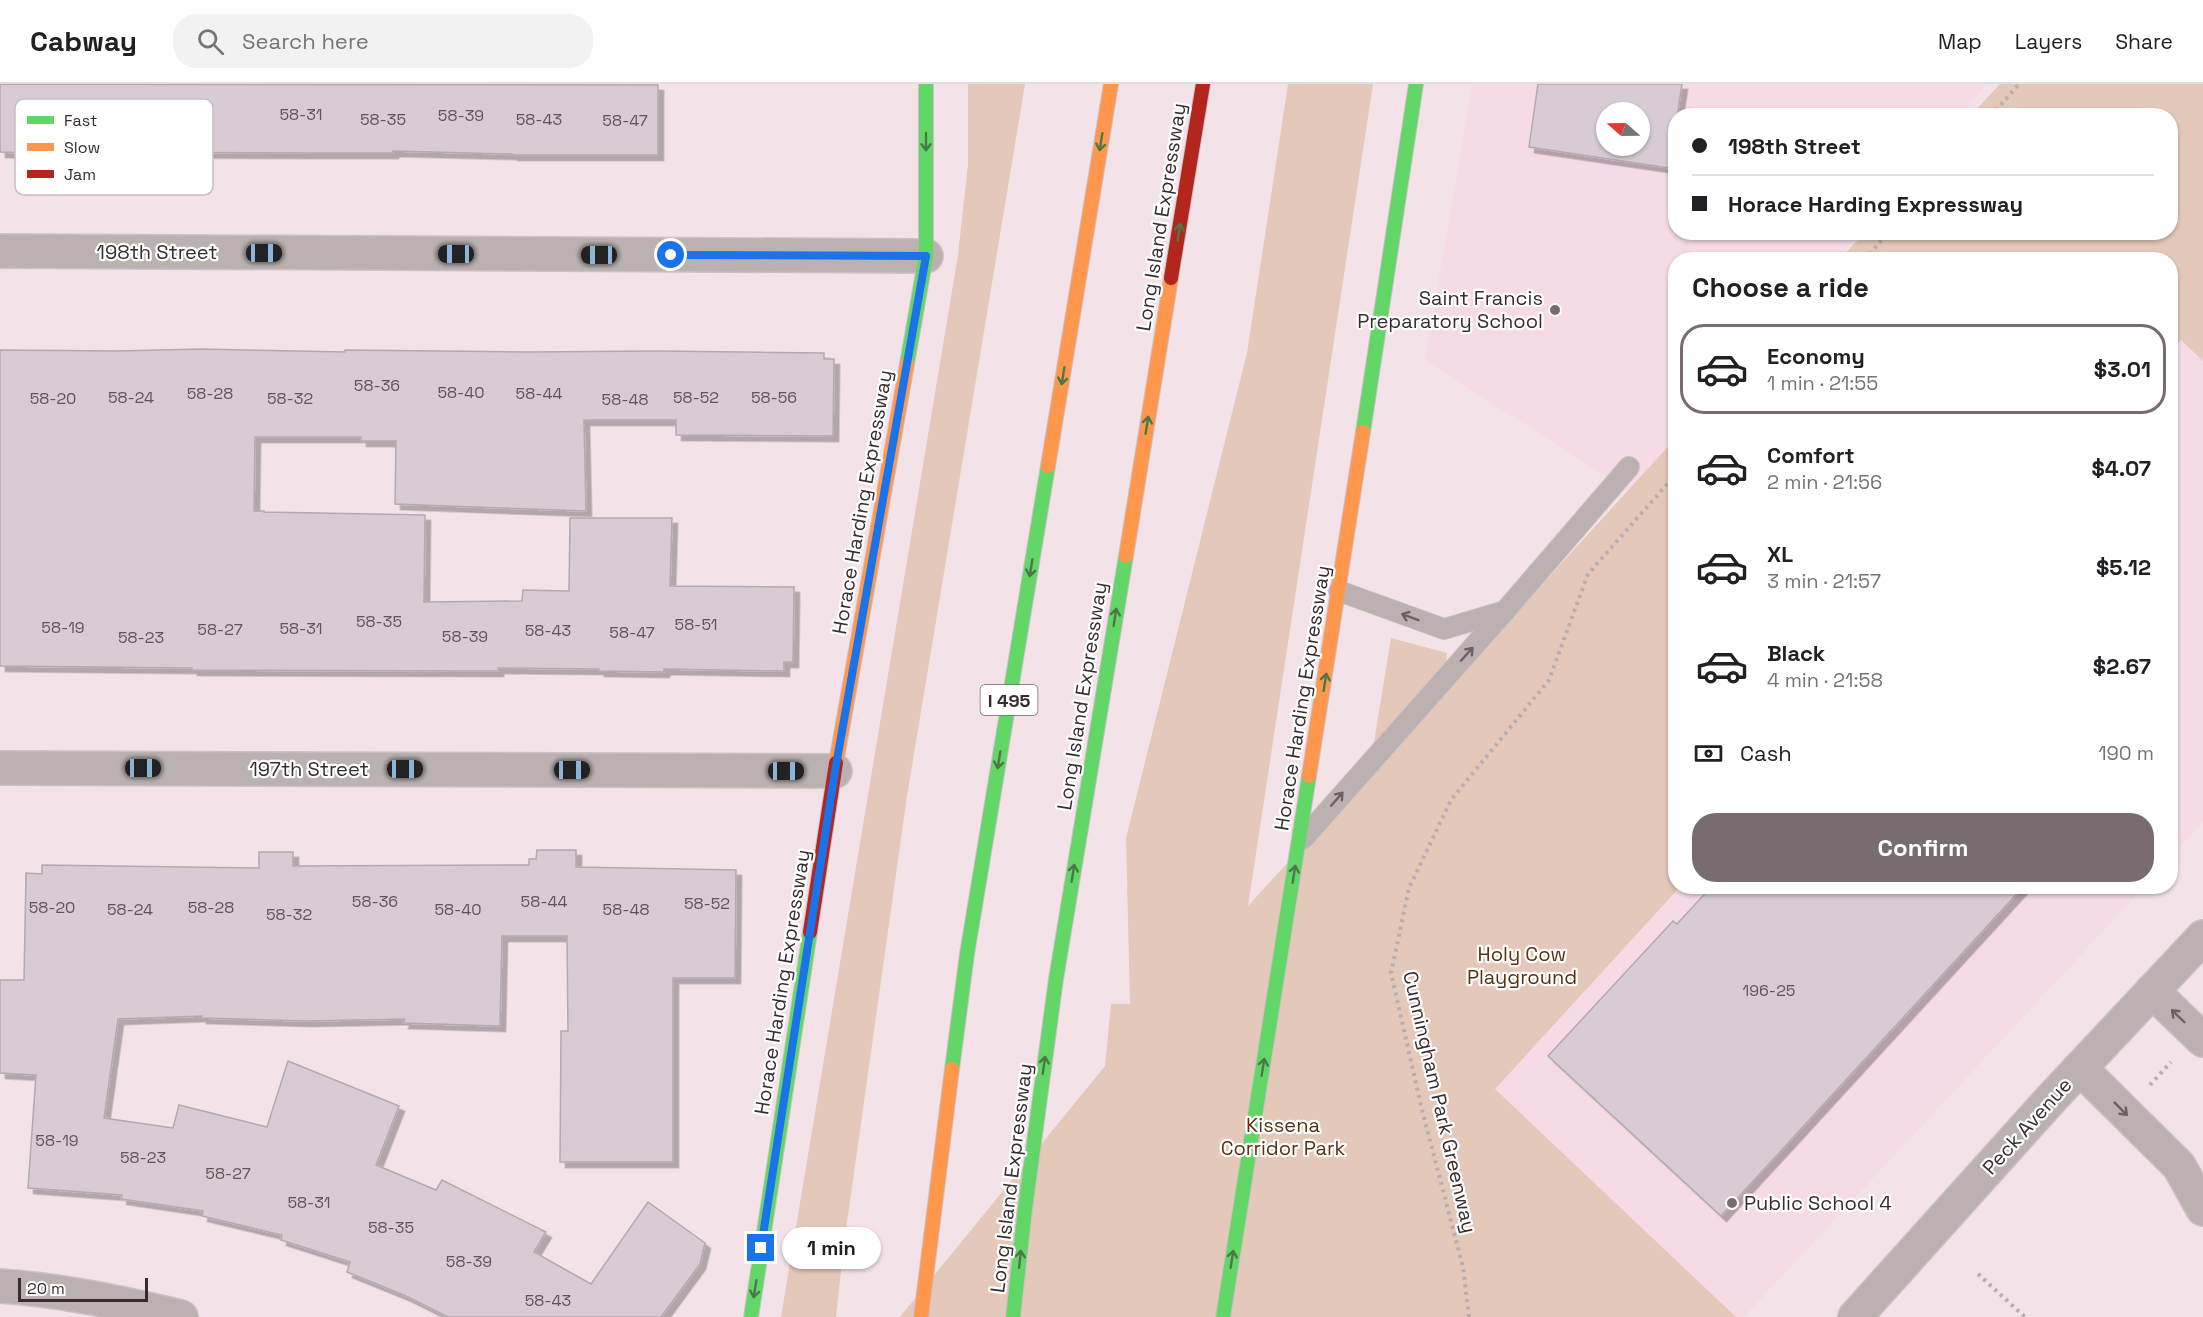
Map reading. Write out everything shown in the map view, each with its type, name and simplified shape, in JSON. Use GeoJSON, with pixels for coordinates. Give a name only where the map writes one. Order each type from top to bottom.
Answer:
{"type":"FeatureCollection","features":[{"type":"Feature","properties":{"kind":"main road","name":"Horace Harding Expressway"},"geometry":{"type":"LineString","coordinates":[[751,1317],[835,771],[926,256],[926,84]]}},
{"type":"Feature","properties":{"kind":"main road","name":"I 495"},"geometry":{"type":"LineString","coordinates":[[921,1317],[967,954],[1110,84]]}},
{"type":"Feature","properties":{"kind":"main road","name":"Long Island Expressway"},"geometry":{"type":"LineString","coordinates":[[1013,1317],[1056,979],[1203,84]]}},
{"type":"Feature","properties":{"kind":"main road","name":"Horace Harding Expressway"},"geometry":{"type":"LineString","coordinates":[[1223,1317],[1340,591],[1416,84]]}},
{"type":"Feature","properties":{"kind":"main road"},"geometry":{"type":"LineString","coordinates":[[1067,347],[1088,141]]}},
{"type":"Feature","properties":{"kind":"street","name":"198th Street"},"geometry":{"type":"LineString","coordinates":[[0,251],[926,256]]}},
{"type":"Feature","properties":{"kind":"street","name":"197th Street"},"geometry":{"type":"LineString","coordinates":[[0,768],[835,771]]}},
{"type":"Feature","properties":{"kind":"street","name":"Peck Avenue"},"geometry":{"type":"LineString","coordinates":[[1855,1317],[2080,1068],[2203,938]]}},
{"type":"Feature","properties":{"kind":"street"},"geometry":{"type":"LineString","coordinates":[[2152,992],[2190,1048]]}},
{"type":"Feature","properties":{"kind":"street"},"geometry":{"type":"LineString","coordinates":[[2080,1068],[2179,1166],[2203,1209]]}},
{"type":"Feature","properties":{"kind":"street"},"geometry":{"type":"LineString","coordinates":[[0,1286],[125,1304],[181,1317]]}},
{"type":"Feature","properties":{"kind":"lane"},"geometry":{"type":"LineString","coordinates":[[1299,844],[1629,467]]}},
{"type":"Feature","properties":{"kind":"lane"},"geometry":{"type":"LineString","coordinates":[[1340,591],[1444,629],[1505,611]]}},
{"type":"Feature","properties":{"kind":"path"},"geometry":{"type":"LineString","coordinates":[[1998,108],[2019,84]]}},
{"type":"Feature","properties":{"kind":"path"},"geometry":{"type":"LineString","coordinates":[[1872,252],[1881,240]]}},
{"type":"Feature","properties":{"kind":"path","name":"Cunningham Park Greenway"},"geometry":{"type":"LineString","coordinates":[[1469,1317],[1463,1267],[1422,1110],[1391,973],[1409,888],[1451,801],[1549,680],[1588,574],[1668,483]]}},
{"type":"Feature","properties":{"kind":"path"},"geometry":{"type":"LineString","coordinates":[[2146,1088],[2190,1048]]}},
{"type":"Feature","properties":{"kind":"path"},"geometry":{"type":"LineString","coordinates":[[1978,1274],[2025,1317]]}},
{"type":"Feature","properties":{"kind":"shaded area","name":"Saint Francis Preparatory School"},"geometry":{"type":"Polygon","coordinates":[[[1472,84],[1987,84],[1966,108],[1668,108],[1668,240],[1854,240],[1843,252],[1668,252],[1668,458],[1636,496],[1425,360],[1472,84]]]}},
{"type":"Feature","properties":{"kind":"shaded area"},"geometry":{"type":"Polygon","coordinates":[[[2181,340],[2203,361],[2203,822],[2178,849],[2178,343],[2181,340]]]}},
{"type":"Feature","properties":{"kind":"shaded area","name":"Public School 4"},"geometry":{"type":"Polygon","coordinates":[[[1674,894],[2137,894],[1744,1317],[1736,1317],[1494,1089],[1674,894]]]}},
{"type":"Feature","properties":{"kind":"green space"},"geometry":{"type":"Polygon","coordinates":[[[968,84],[1025,84],[907,796],[844,1244],[836,1317],[781,1317],[958,255],[968,165],[968,84]]]}},
{"type":"Feature","properties":{"kind":"green space","name":"Kissena Corridor Park"},"geometry":{"type":"Polygon","coordinates":[[[1288,84],[1373,84],[1248,906],[1668,447],[1668,894],[1674,894],[1495,1089],[1736,1317],[900,1317],[1105,1066],[1111,1004],[1130,1004],[1126,838],[1247,353],[1288,84]]]}},
{"type":"Feature","properties":{"kind":"green space"},"geometry":{"type":"Polygon","coordinates":[[[2000,84],[2203,84],[2203,361],[2181,340],[2178,343],[2178,252],[1846,252],[1858,240],[2178,240],[2178,108],[1978,108],[2000,84]]]}},
{"type":"Feature","properties":{"kind":"green space"},"geometry":{"type":"Polygon","coordinates":[[[1391,638],[1447,653],[1446,663],[1373,748],[1391,638]]]}},
{"type":"Feature","properties":{"kind":"building"},"geometry":{"type":"Polygon","coordinates":[[[0,84],[658,85],[658,155],[512,155],[393,151],[393,153],[213,152],[213,99],[15,99],[15,152],[0,152],[0,84]]]}},
{"type":"Feature","properties":{"kind":"building"},"geometry":{"type":"Polygon","coordinates":[[[1538,84],[1682,84],[1678,108],[1668,108],[1668,168],[1529,147],[1538,84]]]}},
{"type":"Feature","properties":{"kind":"building"},"geometry":{"type":"Polygon","coordinates":[[[201,349],[345,352],[345,350],[824,353],[824,359],[834,359],[833,436],[676,435],[676,420],[584,420],[586,511],[395,504],[396,441],[361,441],[361,437],[255,437],[254,511],[425,515],[424,602],[522,601],[523,590],[569,591],[570,518],[672,518],[670,586],[794,587],[793,662],[784,662],[784,671],[664,669],[664,672],[498,668],[498,671],[192,670],[192,668],[0,666],[0,350],[201,349]]]}},
{"type":"Feature","properties":{"kind":"building"},"geometry":{"type":"Polygon","coordinates":[[[537,850],[576,850],[576,867],[736,870],[735,978],[673,978],[673,1162],[560,1162],[561,1031],[568,1031],[567,936],[502,936],[500,1026],[403,1023],[405,1019],[306,1021],[201,1018],[202,1016],[118,1019],[104,1118],[173,1128],[179,1105],[267,1127],[288,1061],[399,1106],[376,1165],[436,1190],[442,1180],[546,1232],[534,1252],[591,1284],[648,1202],[705,1243],[700,1264],[661,1317],[448,1317],[406,1296],[347,1272],[350,1262],[281,1240],[282,1235],[202,1216],[203,1211],[121,1199],[122,1195],[28,1188],[36,1075],[0,1073],[0,980],[24,980],[26,873],[42,874],[42,865],[259,868],[259,852],[293,852],[293,866],[529,865],[529,859],[536,859],[537,850]]]}},
{"type":"Feature","properties":{"kind":"building"},"geometry":{"type":"Polygon","coordinates":[[[1705,894],[2017,894],[1721,1216],[1548,1056],[1673,921],[1677,924],[1705,894]]]}},
{"type":"Feature","properties":{"kind":"traffic: fast"},"geometry":{"type":"LineString","coordinates":[[907,364],[926,256],[926,84]]}},
{"type":"Feature","properties":{"kind":"traffic: fast"},"geometry":{"type":"LineString","coordinates":[[1363,432],[1416,84]]}},
{"type":"Feature","properties":{"kind":"traffic: fast"},"geometry":{"type":"LineString","coordinates":[[952,1069],[967,954],[1048,466]]}},
{"type":"Feature","properties":{"kind":"traffic: fast"},"geometry":{"type":"LineString","coordinates":[[1013,1317],[1056,979],[1126,556]]}},
{"type":"Feature","properties":{"kind":"traffic: fast"},"geometry":{"type":"LineString","coordinates":[[1223,1317],[1309,776]]}},
{"type":"Feature","properties":{"kind":"traffic: fast"},"geometry":{"type":"LineString","coordinates":[[751,1317],[810,932]]}},
{"type":"Feature","properties":{"kind":"traffic: slow"},"geometry":{"type":"LineString","coordinates":[[1048,466],[1111,84]]}},
{"type":"Feature","properties":{"kind":"traffic: slow"},"geometry":{"type":"LineString","coordinates":[[1126,556],[1171,278]]}},
{"type":"Feature","properties":{"kind":"traffic: slow"},"geometry":{"type":"LineString","coordinates":[[836,763],[907,364]]}},
{"type":"Feature","properties":{"kind":"traffic: slow"},"geometry":{"type":"LineString","coordinates":[[1309,776],[1363,432]]}},
{"type":"Feature","properties":{"kind":"traffic: slow"},"geometry":{"type":"LineString","coordinates":[[921,1317],[952,1069]]}},
{"type":"Feature","properties":{"kind":"traffic: jam"},"geometry":{"type":"LineString","coordinates":[[1171,278],[1203,84]]}},
{"type":"Feature","properties":{"kind":"traffic: jam"},"geometry":{"type":"LineString","coordinates":[[810,932],[836,763]]}},
{"type":"Feature","properties":{"kind":"place","name":"Saint Francis Preparatory School"},"geometry":{"type":"Point","coordinates":[1555,310]}},
{"type":"Feature","properties":{"kind":"place","name":"Public School 4"},"geometry":{"type":"Point","coordinates":[1732,1203]}},
{"type":"Feature","properties":{"kind":"route"},"geometry":{"type":"LineString","coordinates":[[671,255],[926,256],[835,771],[761,1248]]}},
{"type":"Feature","properties":{"kind":"park label","name":"Holy Cow Playground"},"geometry":{"type":"Point","coordinates":[1522,966]}}]}
